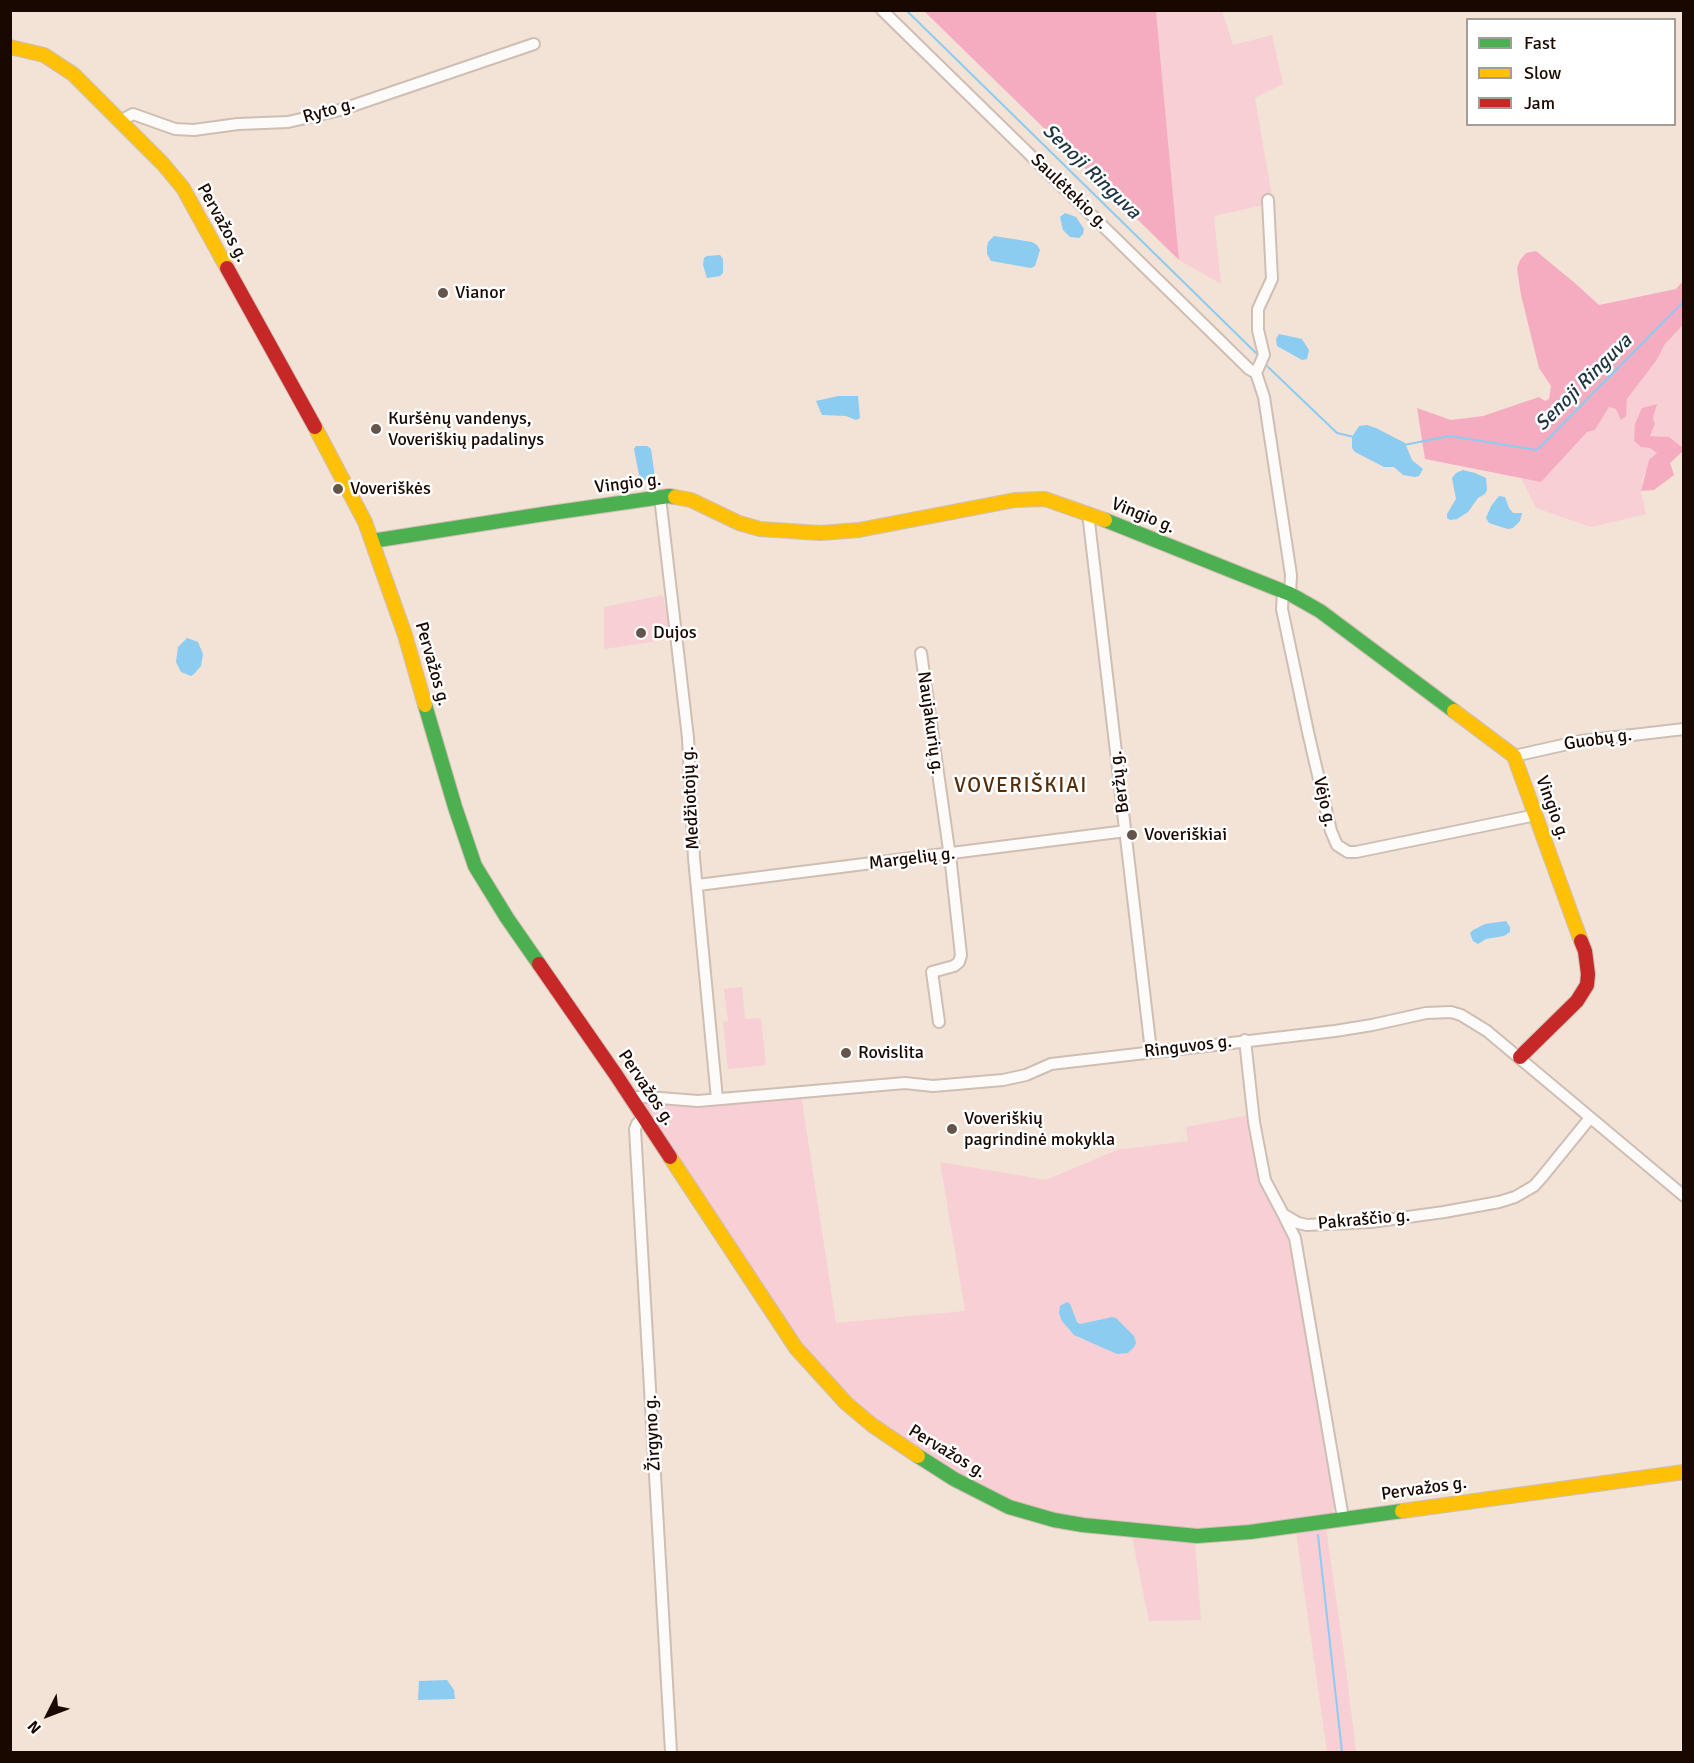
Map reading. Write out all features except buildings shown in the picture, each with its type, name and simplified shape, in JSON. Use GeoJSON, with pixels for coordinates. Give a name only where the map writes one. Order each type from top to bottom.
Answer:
{"type":"FeatureCollection","features":[{"type":"Feature","properties":{"kind":"main road","name":"Pervažos g."},"geometry":{"type":"LineString","coordinates":[[10,47],[44,55],[60,63],[163,164],[186,194],[339,471],[372,542],[405,635],[454,807],[475,866],[507,918],[632,1099],[773,1315],[819,1375],[846,1403],[872,1425],[954,1479],[1010,1506],[1054,1520],[1083,1526],[1170,1534],[1222,1534],[1683,1472]]}},
{"type":"Feature","properties":{"kind":"main road","name":"Vingio g."},"geometry":{"type":"LineString","coordinates":[[372,542],[660,497],[680,497],[692,500],[739,523],[760,529],[820,533],[860,530],[1015,500],[1045,499],[1088,513],[1286,593],[1320,610],[1514,756],[1585,951],[1588,974],[1587,985],[1577,1002],[1520,1058]]}},
{"type":"Feature","properties":{"kind":"street","name":"Saulėtekio g."},"geometry":{"type":"LineString","coordinates":[[882,10],[1249,369],[1256,372]]}},
{"type":"Feature","properties":{"kind":"street","name":"Ryto g."},"geometry":{"type":"LineString","coordinates":[[120,121],[133,114],[175,129],[194,130],[238,124],[288,122],[340,110],[534,44]]}},
{"type":"Feature","properties":{"kind":"street"},"geometry":{"type":"LineString","coordinates":[[1268,200],[1272,279],[1258,309],[1258,330],[1264,355],[1256,372],[1266,409],[1291,575],[1286,593]]}},
{"type":"Feature","properties":{"kind":"street","name":"Medžiotojų g."},"geometry":{"type":"LineString","coordinates":[[660,497],[688,738],[694,858],[717,1099]]}},
{"type":"Feature","properties":{"kind":"street","name":"Beržų g."},"geometry":{"type":"LineString","coordinates":[[1088,513],[1151,1051]]}},
{"type":"Feature","properties":{"kind":"street","name":"Vėjo g."},"geometry":{"type":"LineString","coordinates":[[1286,593],[1282,609],[1330,831],[1337,845],[1348,852],[1356,852],[1536,814]]}},
{"type":"Feature","properties":{"kind":"street","name":"Naujakurių g."},"geometry":{"type":"LineString","coordinates":[[921,653],[951,864],[961,955],[959,962],[954,966],[932,972],[939,1022]]}},
{"type":"Feature","properties":{"kind":"street","name":"Guobų g."},"geometry":{"type":"LineString","coordinates":[[1514,756],[1581,741],[1683,729]]}},
{"type":"Feature","properties":{"kind":"street","name":"Margelių g."},"geometry":{"type":"LineString","coordinates":[[698,885],[1126,831]]}},
{"type":"Feature","properties":{"kind":"street","name":"Ringuvos g."},"geometry":{"type":"LineString","coordinates":[[632,1099],[647,1096],[690,1101],[905,1083],[933,1086],[1003,1080],[1026,1075],[1051,1064],[1335,1031],[1440,1011],[1461,1015],[1473,1022],[1520,1058],[1683,1196]]}},
{"type":"Feature","properties":{"kind":"street"},"geometry":{"type":"LineString","coordinates":[[1245,1040],[1261,1164],[1271,1193],[1295,1238],[1343,1518]]}},
{"type":"Feature","properties":{"kind":"street","name":"Žirgyno g."},"geometry":{"type":"LineString","coordinates":[[644,1117],[639,1120],[635,1129],[671,1752]]}},
{"type":"Feature","properties":{"kind":"street","name":"Pakraščio g."},"geometry":{"type":"LineString","coordinates":[[1283,1214],[1291,1220],[1307,1225],[1371,1222],[1500,1202],[1515,1197],[1534,1186],[1590,1118]]}},
{"type":"Feature","properties":{"kind":"street"},"geometry":{"type":"LineString","coordinates":[[1295,1238],[1307,1225]]}},
{"type":"Feature","properties":{"kind":"shaded area"},"geometry":{"type":"Polygon","coordinates":[[[924,11],[1156,11],[1179,260],[969,55],[924,11]]]}},
{"type":"Feature","properties":{"kind":"shaded area"},"geometry":{"type":"Polygon","coordinates":[[[1156,11],[1222,11],[1233,45],[1272,35],[1283,84],[1255,98],[1273,203],[1214,216],[1221,284],[1179,260],[1156,11]]]}},
{"type":"Feature","properties":{"kind":"shaded area"},"geometry":{"type":"Polygon","coordinates":[[[1536,251],[1599,305],[1676,289],[1683,281],[1683,325],[1665,344],[1656,361],[1627,399],[1626,416],[1621,420],[1616,409],[1609,407],[1595,430],[1587,432],[1541,482],[1425,459],[1417,408],[1451,420],[1483,416],[1539,397],[1545,401],[1549,399],[1551,386],[1539,368],[1521,295],[1517,268],[1526,253],[1536,251]]]}},
{"type":"Feature","properties":{"kind":"shaded area"},"geometry":{"type":"Polygon","coordinates":[[[1683,325],[1683,448],[1668,437],[1649,436],[1655,425],[1653,418],[1657,405],[1641,447],[1650,448],[1657,453],[1643,477],[1641,491],[1646,514],[1591,527],[1536,508],[1521,478],[1541,481],[1587,431],[1595,430],[1609,407],[1616,409],[1627,399],[1656,361],[1665,344],[1683,325]]]}},
{"type":"Feature","properties":{"kind":"shaded area"},"geometry":{"type":"Polygon","coordinates":[[[1657,404],[1653,418],[1655,424],[1650,436],[1669,437],[1683,448],[1683,451],[1670,463],[1674,475],[1654,490],[1641,491],[1649,460],[1657,453],[1650,448],[1641,447],[1634,441],[1635,424],[1642,408],[1657,404]]]}},
{"type":"Feature","properties":{"kind":"shaded area"},"geometry":{"type":"Polygon","coordinates":[[[663,595],[671,639],[604,649],[604,607],[663,595]]]}},
{"type":"Feature","properties":{"kind":"shaded area"},"geometry":{"type":"Polygon","coordinates":[[[742,987],[745,1019],[761,1018],[766,1065],[728,1069],[723,1022],[728,1021],[724,989],[742,987]]]}},
{"type":"Feature","properties":{"kind":"shaded area"},"geometry":{"type":"Polygon","coordinates":[[[801,1095],[836,1323],[965,1311],[940,1162],[1046,1180],[1117,1150],[1188,1141],[1186,1127],[1250,1115],[1294,1262],[1335,1507],[1331,1514],[1238,1530],[1159,1530],[1039,1512],[962,1479],[865,1415],[805,1352],[645,1109],[645,1105],[649,1102],[801,1095]],[[1069,1304],[1068,1329],[1082,1340],[1112,1317],[1080,1324],[1073,1316],[1069,1304]]]}},
{"type":"Feature","properties":{"kind":"shaded area"},"geometry":{"type":"Polygon","coordinates":[[[1326,1527],[1356,1752],[1327,1752],[1296,1532],[1326,1527]]]}},
{"type":"Feature","properties":{"kind":"shaded area"},"geometry":{"type":"Polygon","coordinates":[[[1132,1536],[1195,1542],[1201,1620],[1149,1621],[1132,1536]]]}},
{"type":"Feature","properties":{"kind":"water"},"geometry":{"type":"Polygon","coordinates":[[[1065,213],[1076,217],[1084,229],[1079,238],[1070,237],[1063,230],[1060,217],[1065,213]]]}},
{"type":"Feature","properties":{"kind":"water"},"geometry":{"type":"Polygon","coordinates":[[[994,236],[1032,242],[1037,245],[1040,250],[1035,266],[1031,268],[991,261],[987,254],[987,247],[988,242],[994,236]]]}},
{"type":"Feature","properties":{"kind":"water"},"geometry":{"type":"Polygon","coordinates":[[[720,255],[723,259],[723,273],[720,276],[707,278],[703,265],[704,258],[720,255]]]}},
{"type":"Feature","properties":{"kind":"water"},"geometry":{"type":"Polygon","coordinates":[[[1279,334],[1302,339],[1309,350],[1307,359],[1302,360],[1277,346],[1276,339],[1279,334]]]}},
{"type":"Feature","properties":{"kind":"water"},"geometry":{"type":"Polygon","coordinates":[[[838,396],[858,396],[860,418],[856,420],[846,416],[822,415],[816,401],[838,396]]]}},
{"type":"Feature","properties":{"kind":"water"},"geometry":{"type":"Polygon","coordinates":[[[1367,425],[1405,443],[1412,460],[1423,469],[1419,476],[1403,475],[1394,467],[1384,467],[1355,452],[1352,448],[1352,437],[1359,426],[1367,425]]]}},
{"type":"Feature","properties":{"kind":"water"},"geometry":{"type":"Polygon","coordinates":[[[636,446],[647,446],[651,449],[655,478],[653,481],[640,480],[634,449],[636,446]]]}},
{"type":"Feature","properties":{"kind":"water"},"geometry":{"type":"Polygon","coordinates":[[[1463,470],[1486,478],[1487,490],[1468,512],[1457,519],[1450,520],[1447,514],[1456,499],[1452,478],[1463,470]]]}},
{"type":"Feature","properties":{"kind":"water"},"geometry":{"type":"Polygon","coordinates":[[[1499,496],[1505,497],[1513,513],[1522,513],[1520,521],[1513,528],[1508,529],[1489,523],[1486,518],[1491,506],[1499,496]]]}},
{"type":"Feature","properties":{"kind":"water"},"geometry":{"type":"Polygon","coordinates":[[[187,638],[198,642],[203,654],[201,666],[191,676],[181,672],[176,662],[178,647],[187,638]]]}},
{"type":"Feature","properties":{"kind":"water"},"geometry":{"type":"Polygon","coordinates":[[[1506,921],[1510,932],[1504,936],[1486,939],[1478,944],[1473,941],[1470,933],[1473,930],[1485,924],[1506,921]]]}},
{"type":"Feature","properties":{"kind":"water"},"geometry":{"type":"Polygon","coordinates":[[[1067,1302],[1080,1324],[1116,1318],[1134,1336],[1136,1343],[1134,1347],[1128,1353],[1117,1354],[1074,1335],[1062,1321],[1059,1313],[1060,1306],[1067,1302]]]}},
{"type":"Feature","properties":{"kind":"water"},"geometry":{"type":"Polygon","coordinates":[[[447,1680],[454,1690],[455,1699],[418,1700],[419,1681],[447,1680]]]}},
{"type":"Feature","properties":{"kind":"waterway","name":"Senoji Ringuva"},"geometry":{"type":"LineString","coordinates":[[906,10],[1257,354]]}},
{"type":"Feature","properties":{"kind":"waterway","name":"Senoji Ringuva"},"geometry":{"type":"LineString","coordinates":[[1404,445],[1450,436],[1537,450],[1684,301]]}},
{"type":"Feature","properties":{"kind":"waterway","name":"Senoji Ringuva"},"geometry":{"type":"LineString","coordinates":[[1267,366],[1337,433],[1354,437]]}},
{"type":"Feature","properties":{"kind":"waterway"},"geometry":{"type":"LineString","coordinates":[[1318,1535],[1342,1752]]}},
{"type":"Feature","properties":{"kind":"traffic: fast"},"geometry":{"type":"LineString","coordinates":[[372,541],[544,514],[675,497]]}},
{"type":"Feature","properties":{"kind":"traffic: fast"},"geometry":{"type":"LineString","coordinates":[[1105,520],[1290,594],[1320,611],[1454,711]]}},
{"type":"Feature","properties":{"kind":"traffic: fast"},"geometry":{"type":"LineString","coordinates":[[425,705],[475,866],[539,964]]}},
{"type":"Feature","properties":{"kind":"traffic: fast"},"geometry":{"type":"LineString","coordinates":[[918,1456],[954,1479],[1009,1507],[1054,1520],[1083,1525],[1197,1536],[1250,1532],[1402,1511]]}},
{"type":"Feature","properties":{"kind":"traffic: slow"},"geometry":{"type":"LineString","coordinates":[[10,47],[44,55],[73,74],[163,164],[183,188],[227,268]]}},
{"type":"Feature","properties":{"kind":"traffic: slow"},"geometry":{"type":"LineString","coordinates":[[315,427],[365,522],[405,635],[425,705]]}},
{"type":"Feature","properties":{"kind":"traffic: slow"},"geometry":{"type":"LineString","coordinates":[[675,497],[691,500],[739,523],[760,529],[820,533],[859,530],[1015,500],[1045,499],[1105,520]]}},
{"type":"Feature","properties":{"kind":"traffic: slow"},"geometry":{"type":"LineString","coordinates":[[1454,711],[1514,756],[1581,941]]}},
{"type":"Feature","properties":{"kind":"traffic: slow"},"geometry":{"type":"LineString","coordinates":[[670,1157],[796,1348],[846,1403],[872,1425],[918,1456]]}},
{"type":"Feature","properties":{"kind":"traffic: slow"},"geometry":{"type":"LineString","coordinates":[[1402,1511],[1684,1472]]}},
{"type":"Feature","properties":{"kind":"traffic: jam"},"geometry":{"type":"LineString","coordinates":[[227,268],[315,427]]}},
{"type":"Feature","properties":{"kind":"traffic: jam"},"geometry":{"type":"LineString","coordinates":[[1520,1057],[1577,1001],[1587,985],[1585,951],[1581,941]]}},
{"type":"Feature","properties":{"kind":"traffic: jam"},"geometry":{"type":"LineString","coordinates":[[539,964],[670,1157]]}},
{"type":"Feature","properties":{"kind":"place","name":"Vianor"},"geometry":{"type":"Point","coordinates":[443,293]}},
{"type":"Feature","properties":{"kind":"place","name":"Kuršėnų vandenys, Voveriškių padalinys"},"geometry":{"type":"Point","coordinates":[376,429]}},
{"type":"Feature","properties":{"kind":"place","name":"Voveriškės"},"geometry":{"type":"Point","coordinates":[338,489]}},
{"type":"Feature","properties":{"kind":"place","name":"Dujos"},"geometry":{"type":"Point","coordinates":[641,633]}},
{"type":"Feature","properties":{"kind":"place","name":"Voveriškiai"},"geometry":{"type":"Point","coordinates":[1132,835]}},
{"type":"Feature","properties":{"kind":"place","name":"Rovislita"},"geometry":{"type":"Point","coordinates":[846,1053]}},
{"type":"Feature","properties":{"kind":"place","name":"Voveriškių pagrindinė mokykla"},"geometry":{"type":"Point","coordinates":[952,1129]}},
{"type":"Feature","properties":{"kind":"district","name":"VOVERIŠKIAI"},"geometry":{"type":"Point","coordinates":[1021,786]}}]}
